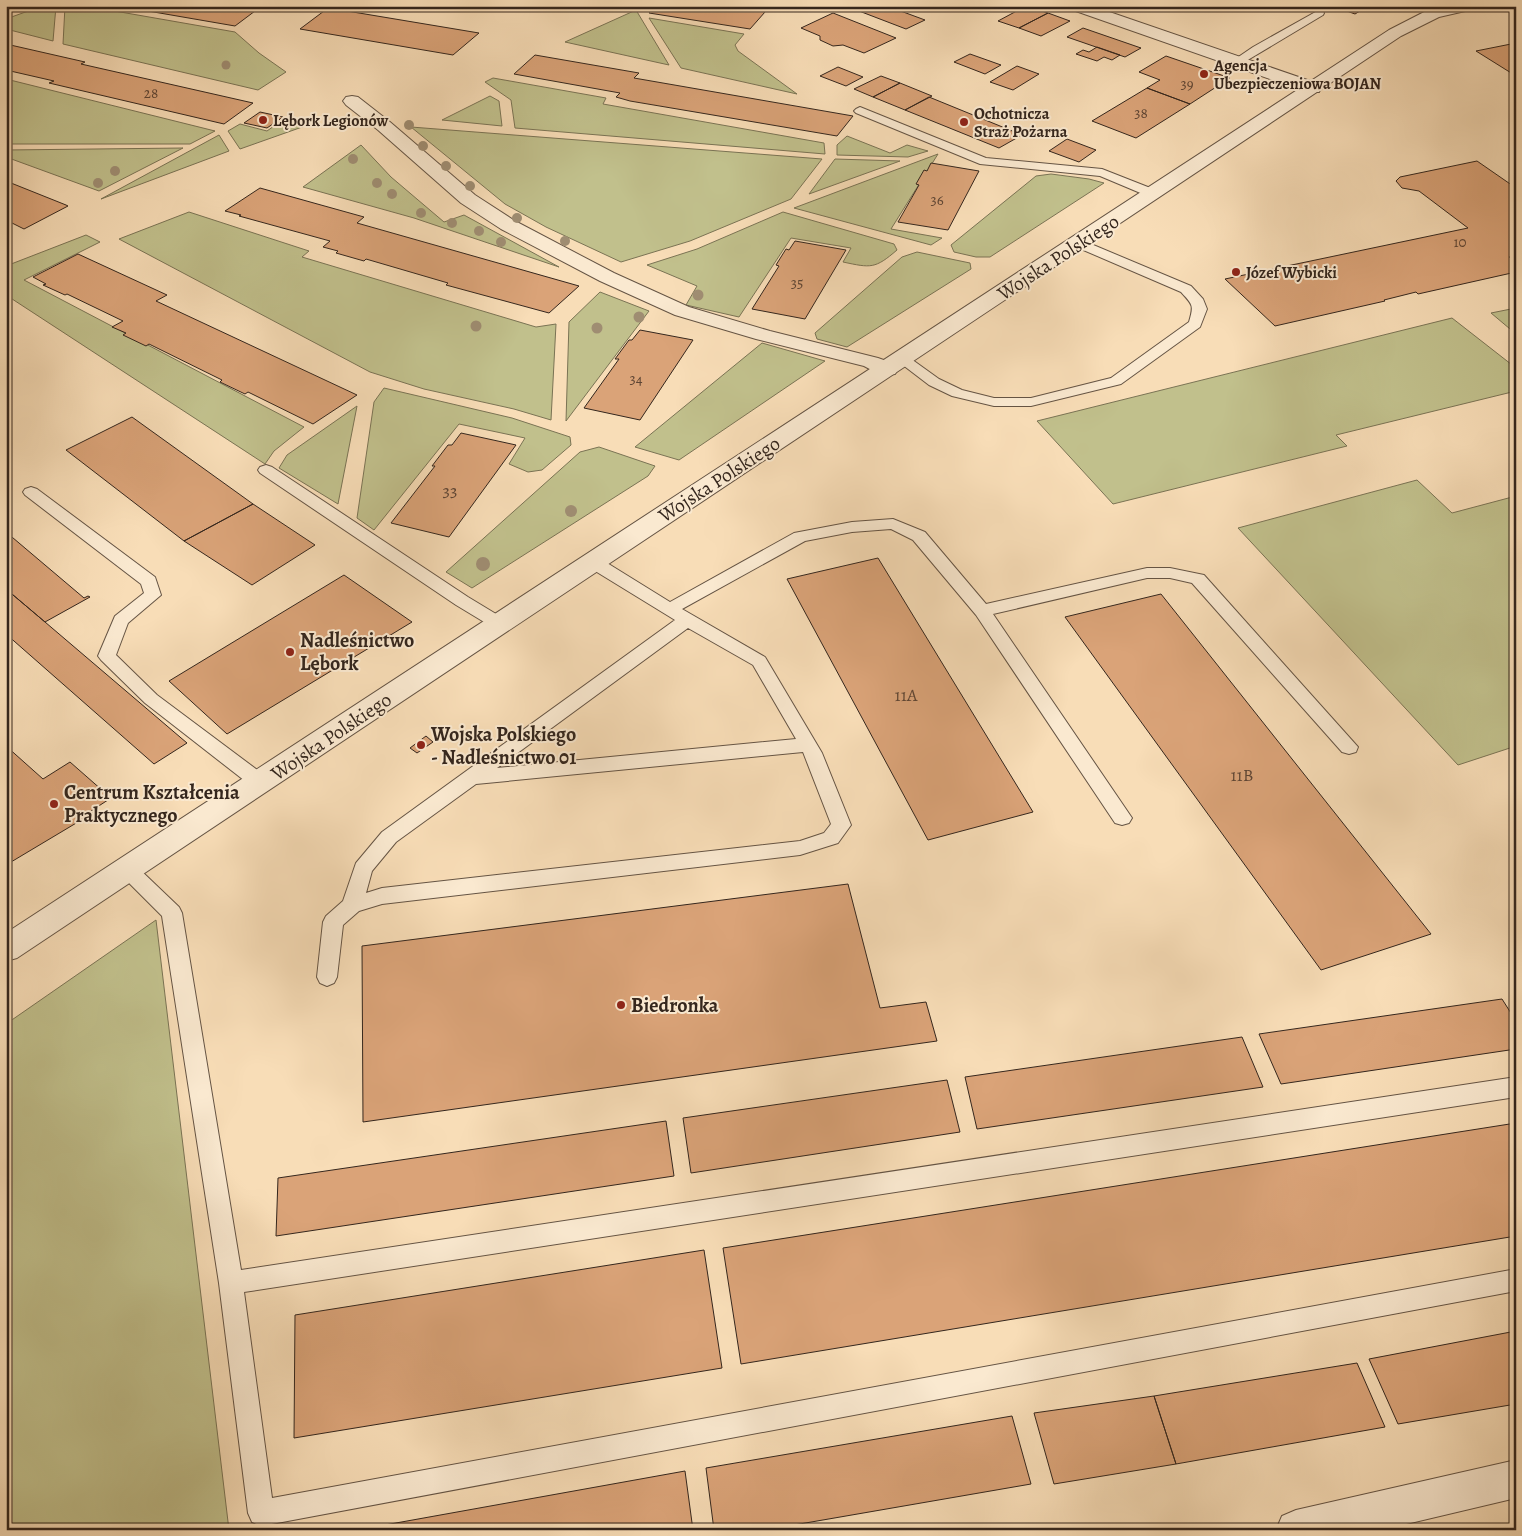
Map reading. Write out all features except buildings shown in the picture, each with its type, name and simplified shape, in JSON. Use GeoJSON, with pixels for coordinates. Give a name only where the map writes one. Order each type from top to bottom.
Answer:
{"type":"FeatureCollection","features":[{"type":"Feature","properties":{"kind":"street"},"geometry":{"type":"LineString","coordinates":[[1076,6],[1313,88]]}},
{"type":"Feature","properties":{"kind":"street","name":"Wojska Polskiego"},"geometry":{"type":"LineString","coordinates":[[6,949],[1396,33],[1438,10],[1468,6]]}},
{"type":"Feature","properties":{"kind":"street"},"geometry":{"type":"LineString","coordinates":[[352,101],[384,126],[468,199],[508,226],[607,277],[682,311],[763,335],[871,362],[894,364]]}},
{"type":"Feature","properties":{"kind":"street"},"geometry":{"type":"LineString","coordinates":[[1296,1530],[1516,1479]]}},
{"type":"Feature","properties":{"kind":"lane"},"geometry":{"type":"LineString","coordinates":[[1237,62],[1264,44],[1275,40],[1319,14]]}},
{"type":"Feature","properties":{"kind":"lane"},"geometry":{"type":"LineString","coordinates":[[860,111],[984,161],[1102,173],[1154,194]]}},
{"type":"Feature","properties":{"kind":"lane"},"geometry":{"type":"LineString","coordinates":[[894,364],[957,393],[1009,404],[1031,402],[1116,380],[1195,324],[1200,309],[1198,302],[1186,289],[1079,243]]}},
{"type":"Feature","properties":{"kind":"lane"},"geometry":{"type":"LineString","coordinates":[[266,470],[455,597],[500,624]]}},
{"type":"Feature","properties":{"kind":"lane"},"geometry":{"type":"LineString","coordinates":[[31,492],[150,581],[153,595],[121,620],[107,656],[151,699],[261,782]]}},
{"type":"Feature","properties":{"kind":"lane"},"geometry":{"type":"LineString","coordinates":[[669,609],[734,575],[800,537],[852,527],[893,524],[919,536],[982,611],[1122,818]]}},
{"type":"Feature","properties":{"kind":"lane"},"geometry":{"type":"LineString","coordinates":[[327,977],[333,922],[352,904],[382,896],[800,848],[831,838],[841,825],[808,745],[759,661],[687,620],[593,562]]}},
{"type":"Feature","properties":{"kind":"lane"},"geometry":{"type":"LineString","coordinates":[[982,611],[1146,573],[1170,573],[1198,579],[1349,747]]}},
{"type":"Feature","properties":{"kind":"lane"},"geometry":{"type":"LineString","coordinates":[[352,904],[363,868],[389,837],[687,620]]}},
{"type":"Feature","properties":{"kind":"lane"},"geometry":{"type":"LineString","coordinates":[[471,777],[808,745]]}},
{"type":"Feature","properties":{"kind":"lane"},"geometry":{"type":"LineString","coordinates":[[128,869],[172,914],[231,1282],[262,1521],[1516,1280]]}},
{"type":"Feature","properties":{"kind":"lane"},"geometry":{"type":"LineString","coordinates":[[231,1282],[1516,1087]]}},
{"type":"Feature","properties":{"kind":"shaded area"},"geometry":{"type":"Polygon","coordinates":[[[42,6],[56,6],[53,41],[6,29],[6,19],[42,6]]]}},
{"type":"Feature","properties":{"kind":"shaded area"},"geometry":{"type":"Polygon","coordinates":[[[65,6],[86,6],[235,32],[259,53],[286,72],[258,90],[63,44],[65,6]]]}},
{"type":"Feature","properties":{"kind":"shaded area"},"geometry":{"type":"Polygon","coordinates":[[[636,10],[669,65],[565,42],[636,10]]]}},
{"type":"Feature","properties":{"kind":"shaded area"},"geometry":{"type":"Polygon","coordinates":[[[649,18],[744,34],[735,45],[738,51],[797,94],[681,68],[649,18]]]}},
{"type":"Feature","properties":{"kind":"shaded area"},"geometry":{"type":"Polygon","coordinates":[[[493,78],[606,98],[603,104],[824,143],[825,154],[515,128],[511,100],[485,82],[493,78]]]}},
{"type":"Feature","properties":{"kind":"shaded area"},"geometry":{"type":"Polygon","coordinates":[[[6,79],[215,131],[190,144],[6,144],[6,79]]]}},
{"type":"Feature","properties":{"kind":"shaded area"},"geometry":{"type":"Polygon","coordinates":[[[490,96],[499,101],[502,126],[442,120],[490,96]]]}},
{"type":"Feature","properties":{"kind":"shaded area"},"geometry":{"type":"Polygon","coordinates":[[[281,121],[305,126],[240,149],[228,131],[240,124],[267,131],[281,121]]]}},
{"type":"Feature","properties":{"kind":"shaded area"},"geometry":{"type":"Polygon","coordinates":[[[411,127],[822,159],[791,199],[690,241],[621,262],[546,227],[505,204],[411,127]]]}},
{"type":"Feature","properties":{"kind":"shaded area"},"geometry":{"type":"Polygon","coordinates":[[[219,135],[229,151],[101,199],[219,135]]]}},
{"type":"Feature","properties":{"kind":"shaded area"},"geometry":{"type":"Polygon","coordinates":[[[847,136],[890,153],[907,145],[928,151],[908,157],[837,155],[837,145],[847,136]]]}},
{"type":"Feature","properties":{"kind":"shaded area"},"geometry":{"type":"Polygon","coordinates":[[[361,145],[391,177],[444,222],[464,215],[559,267],[414,218],[303,187],[361,145]]]}},
{"type":"Feature","properties":{"kind":"shaded area"},"geometry":{"type":"Polygon","coordinates":[[[183,148],[99,191],[6,157],[6,150],[183,148]]]}},
{"type":"Feature","properties":{"kind":"shaded area"},"geometry":{"type":"Polygon","coordinates":[[[938,154],[891,229],[942,238],[931,245],[794,208],[938,154]]]}},
{"type":"Feature","properties":{"kind":"shaded area"},"geometry":{"type":"Polygon","coordinates":[[[835,159],[900,161],[809,194],[835,159]]]}},
{"type":"Feature","properties":{"kind":"shaded area"},"geometry":{"type":"Polygon","coordinates":[[[1051,174],[1104,183],[990,257],[976,257],[954,252],[951,245],[1036,176],[1051,174]]]}},
{"type":"Feature","properties":{"kind":"shaded area"},"geometry":{"type":"Polygon","coordinates":[[[189,212],[309,251],[302,257],[536,327],[556,324],[551,420],[514,409],[424,389],[370,372],[119,239],[189,212]]]}},
{"type":"Feature","properties":{"kind":"shaded area"},"geometry":{"type":"Polygon","coordinates":[[[783,212],[894,244],[897,250],[878,264],[867,266],[843,262],[851,248],[791,238],[739,317],[686,305],[697,286],[647,265],[697,249],[783,212]]]}},
{"type":"Feature","properties":{"kind":"shaded area"},"geometry":{"type":"Polygon","coordinates":[[[86,235],[100,242],[24,280],[304,427],[274,451],[265,464],[6,295],[6,266],[86,235]]]}},
{"type":"Feature","properties":{"kind":"shaded area"},"geometry":{"type":"Polygon","coordinates":[[[917,252],[970,263],[971,269],[847,347],[817,339],[815,333],[902,257],[917,252]]]}},
{"type":"Feature","properties":{"kind":"shaded area"},"geometry":{"type":"Polygon","coordinates":[[[600,292],[649,311],[566,421],[569,322],[600,292]]]}},
{"type":"Feature","properties":{"kind":"shaded area"},"geometry":{"type":"Polygon","coordinates":[[[1516,308],[1516,334],[1491,313],[1516,308]]]}},
{"type":"Feature","properties":{"kind":"shaded area"},"geometry":{"type":"Polygon","coordinates":[[[1452,318],[1516,368],[1516,391],[1336,435],[1347,446],[1113,504],[1037,421],[1452,318]]]}},
{"type":"Feature","properties":{"kind":"shaded area"},"geometry":{"type":"Polygon","coordinates":[[[762,343],[825,361],[679,460],[635,447],[762,343]]]}},
{"type":"Feature","properties":{"kind":"shaded area"},"geometry":{"type":"Polygon","coordinates":[[[384,388],[512,418],[570,437],[571,445],[542,470],[528,472],[509,464],[525,438],[459,424],[374,530],[357,518],[374,402],[384,388]]]}},
{"type":"Feature","properties":{"kind":"shaded area"},"geometry":{"type":"Polygon","coordinates":[[[357,406],[338,504],[279,468],[287,455],[357,406]]]}},
{"type":"Feature","properties":{"kind":"shaded area"},"geometry":{"type":"Polygon","coordinates":[[[599,447],[655,466],[648,476],[472,588],[446,572],[580,452],[599,447]]]}},
{"type":"Feature","properties":{"kind":"shaded area"},"geometry":{"type":"Polygon","coordinates":[[[1417,480],[1452,513],[1516,496],[1516,746],[1458,765],[1238,528],[1417,480]]]}},
{"type":"Feature","properties":{"kind":"shaded area"},"geometry":{"type":"Polygon","coordinates":[[[156,920],[229,1530],[6,1530],[6,1481],[12,1477],[6,1469],[6,1024],[156,920]]]}},
{"type":"Feature","properties":{"kind":"place","name":"Agencja Ubezpieczeniowa BOJAN"},"geometry":{"type":"Point","coordinates":[1204,74]}},
{"type":"Feature","properties":{"kind":"place","name":"Lębork Legionów"},"geometry":{"type":"Point","coordinates":[263,120]}},
{"type":"Feature","properties":{"kind":"place","name":"Ochotnicza Straż Pożarna"},"geometry":{"type":"Point","coordinates":[964,122]}},
{"type":"Feature","properties":{"kind":"place","name":"Józef Wybicki"},"geometry":{"type":"Point","coordinates":[1236,272]}},
{"type":"Feature","properties":{"kind":"place","name":"Nadleśnictwo Lębork"},"geometry":{"type":"Point","coordinates":[290,652]}},
{"type":"Feature","properties":{"kind":"place","name":"Wojska Polskiego - Nadleśnictwo 01"},"geometry":{"type":"Point","coordinates":[421,745]}},
{"type":"Feature","properties":{"kind":"place","name":"Centrum Kształcenia Praktycznego"},"geometry":{"type":"Point","coordinates":[54,804]}},
{"type":"Feature","properties":{"kind":"place","name":"Biedronka"},"geometry":{"type":"Point","coordinates":[621,1005]}}]}
